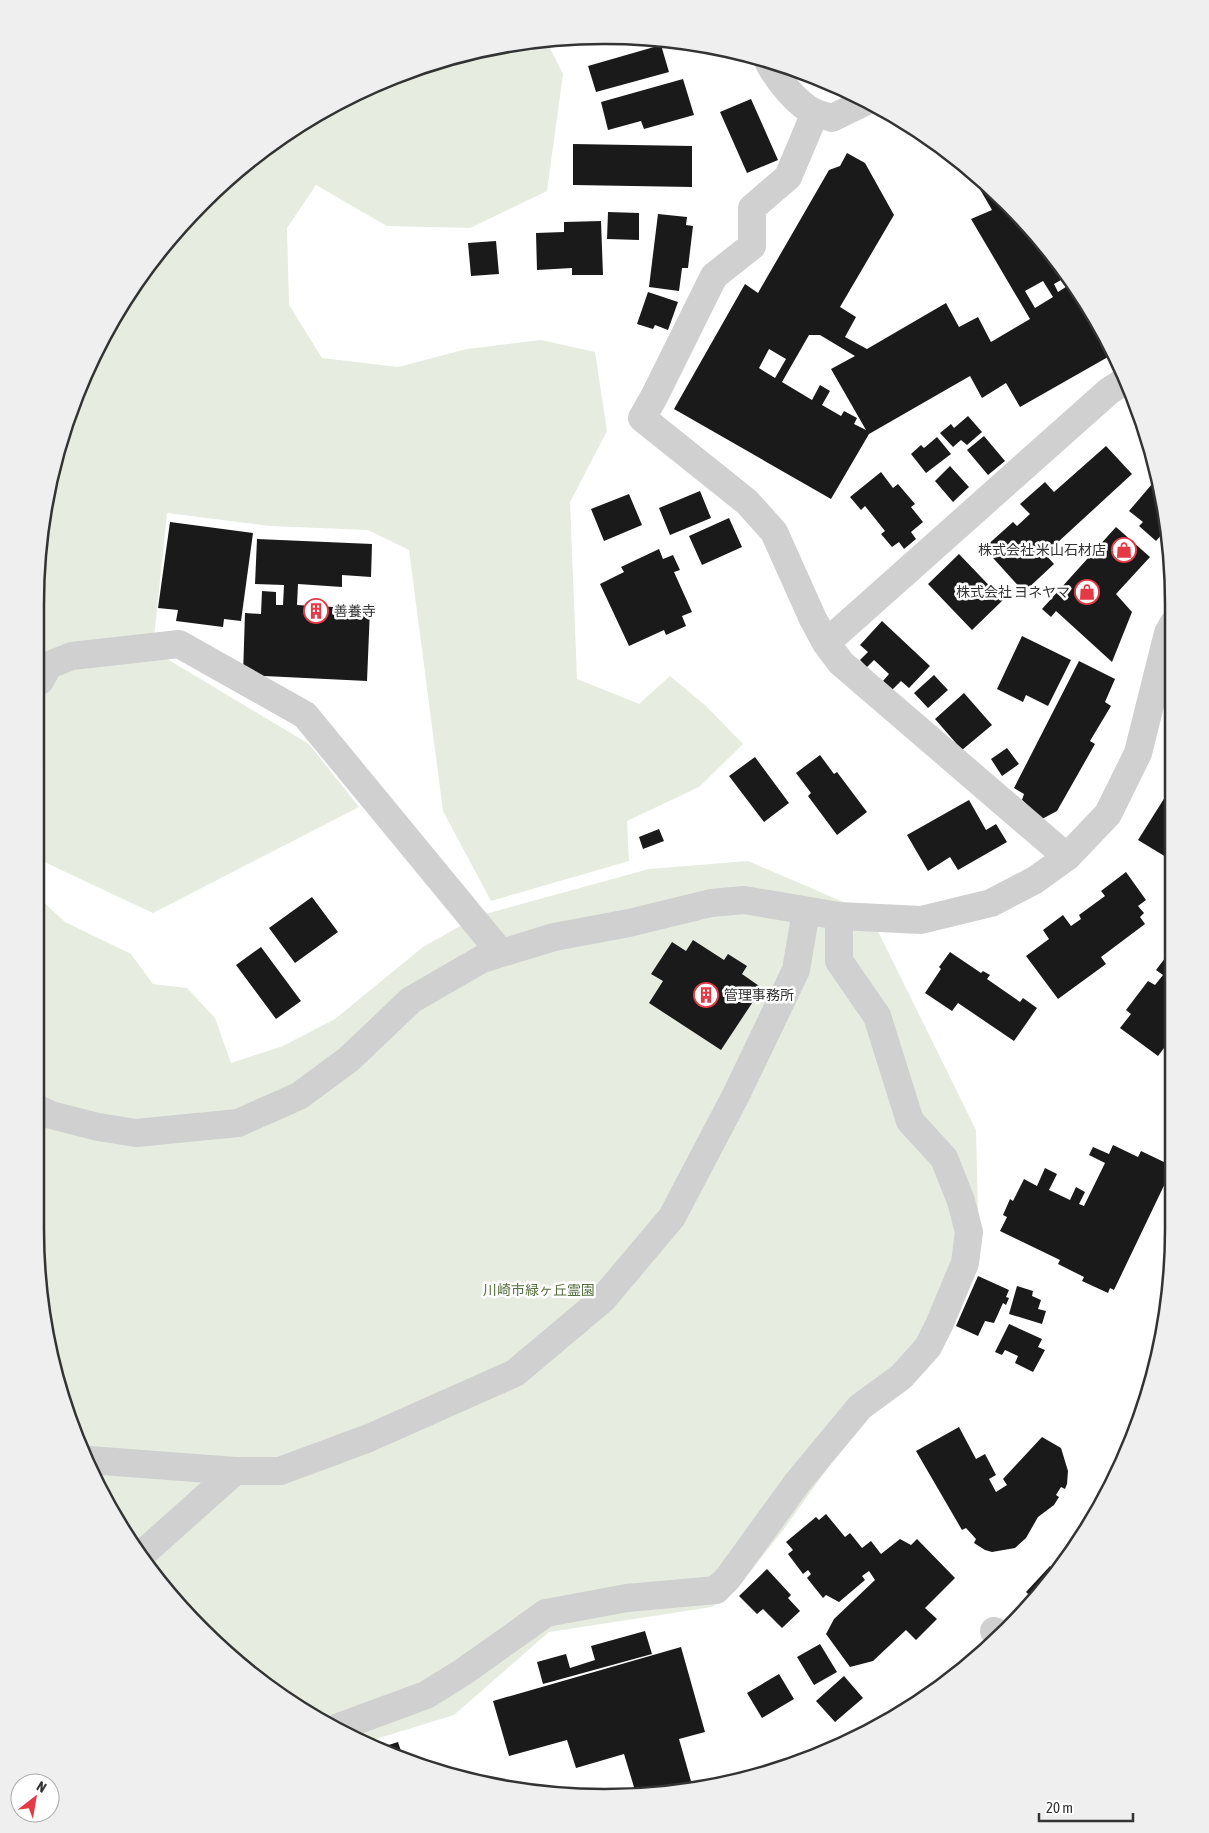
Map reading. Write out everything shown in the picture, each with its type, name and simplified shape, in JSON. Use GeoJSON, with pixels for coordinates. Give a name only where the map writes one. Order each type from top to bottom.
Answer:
{"type":"FeatureCollection","features":[{"type":"Feature","properties":{"kind":"street"},"geometry":{"type":"LineString","coordinates":[[772,70],[800,103],[815,113],[832,118],[859,105]]}},
{"type":"Feature","properties":{"kind":"street"},"geometry":{"type":"LineString","coordinates":[[815,113],[788,177],[752,208],[752,246],[714,276],[642,418],[747,502],[774,532],[813,619],[826,643],[841,663],[1067,857]]}},
{"type":"Feature","properties":{"kind":"street"},"geometry":{"type":"LineString","coordinates":[[826,643],[1109,391],[1120,384]]}},
{"type":"Feature","properties":{"kind":"street"},"geometry":{"type":"LineString","coordinates":[[44,674],[49,665],[72,656],[179,644],[305,714],[491,956]]}},
{"type":"Feature","properties":{"kind":"street"},"geometry":{"type":"LineString","coordinates":[[44,1112],[98,1127],[136,1132],[238,1123],[299,1096],[349,1059],[412,1000],[491,956],[554,937],[629,923],[711,903],[744,900],[839,916],[922,920],[991,903],[1035,880],[1067,857],[1108,814],[1138,753],[1165,645]]}},
{"type":"Feature","properties":{"kind":"street"},"geometry":{"type":"LineString","coordinates":[[94,1460],[235,1471],[280,1471],[369,1438],[516,1373],[604,1299],[672,1217],[736,1095],[796,970],[806,911]]}},
{"type":"Feature","properties":{"kind":"street"},"geometry":{"type":"LineString","coordinates":[[345,1725],[426,1696],[546,1613],[627,1598],[716,1590],[728,1578],[797,1483],[860,1407],[901,1377],[928,1347],[965,1263],[969,1232],[961,1202],[944,1158],[910,1121],[877,1016],[839,961],[839,916]]}},
{"type":"Feature","properties":{"kind":"street"},"geometry":{"type":"LineString","coordinates":[[146,1551],[235,1471]]}},
{"type":"Feature","properties":{"kind":"green space"},"geometry":{"type":"Polygon","coordinates":[[[550,47],[563,74],[547,191],[470,228],[387,226],[316,185],[287,228],[289,305],[322,358],[398,367],[467,349],[541,340],[595,352],[607,431],[570,502],[577,679],[639,704],[670,676],[706,706],[743,744],[699,787],[627,821],[629,861],[491,901],[443,811],[409,550],[368,530],[270,526],[167,513],[154,638],[162,656],[309,744],[359,807],[153,913],[44,862],[45,568],[49,531],[63,459],[86,390],[119,324],[138,293],[160,263],[208,208],[263,160],[293,138],[324,119],[390,86],[459,63],[495,55],[550,47]]]}},
{"type":"Feature","properties":{"kind":"green space","name":"川崎市緑ヶ丘霊園"},"geometry":{"type":"Polygon","coordinates":[[[748,861],[869,913],[976,1130],[979,1257],[784,1529],[734,1592],[712,1607],[549,1632],[454,1715],[374,1740],[324,1714],[293,1695],[235,1650],[208,1625],[183,1598],[138,1540],[119,1509],[86,1443],[63,1374],[49,1302],[45,1265],[44,903],[65,922],[131,954],[153,984],[187,988],[215,1018],[231,1063],[283,1046],[335,1019],[423,947],[478,916],[649,869],[748,861]]]}},
{"type":"Feature","properties":{"kind":"building"},"geometry":{"type":"Polygon","coordinates":[[[656,47],[662,47],[669,72],[596,92],[588,66],[656,47]]]}},
{"type":"Feature","properties":{"kind":"building"},"geometry":{"type":"Polygon","coordinates":[[[683,79],[694,115],[644,129],[641,121],[608,130],[601,102],[683,79]]]}},
{"type":"Feature","properties":{"kind":"building"},"geometry":{"type":"Polygon","coordinates":[[[751,99],[778,160],[747,173],[720,112],[751,99]]]}},
{"type":"Feature","properties":{"kind":"building"},"geometry":{"type":"Polygon","coordinates":[[[573,144],[692,146],[692,187],[573,185],[573,144]]]}},
{"type":"Feature","properties":{"kind":"building"},"geometry":{"type":"Polygon","coordinates":[[[847,153],[865,163],[894,215],[840,307],[856,317],[845,337],[867,349],[946,303],[959,327],[978,317],[991,342],[1030,319],[971,219],[992,210],[979,188],[1001,208],[1049,263],[1061,280],[1054,284],[1058,292],[1066,287],[1090,324],[1108,357],[1020,407],[1006,383],[982,398],[970,376],[869,434],[831,499],[674,409],[745,284],[758,293],[829,170],[840,166],[847,153]],[[1043,281],[1025,291],[1035,308],[1053,297],[1043,281]],[[809,335],[782,382],[812,400],[820,385],[830,391],[822,405],[841,416],[844,411],[857,418],[854,424],[866,430],[831,369],[855,356],[820,335],[809,335]],[[769,349],[759,368],[775,378],[786,359],[769,349]]]}},
{"type":"Feature","properties":{"kind":"building"},"geometry":{"type":"Polygon","coordinates":[[[608,212],[639,213],[639,240],[607,239],[608,212]]]}},
{"type":"Feature","properties":{"kind":"building"},"geometry":{"type":"Polygon","coordinates":[[[658,214],[687,217],[686,225],[693,226],[688,268],[682,268],[679,291],[649,287],[658,214]]]}},
{"type":"Feature","properties":{"kind":"building"},"geometry":{"type":"Polygon","coordinates":[[[601,221],[603,275],[572,275],[572,268],[537,270],[536,233],[564,232],[564,222],[601,221]]]}},
{"type":"Feature","properties":{"kind":"building"},"geometry":{"type":"Polygon","coordinates":[[[496,241],[499,274],[471,276],[468,243],[496,241]]]}},
{"type":"Feature","properties":{"kind":"building"},"geometry":{"type":"Polygon","coordinates":[[[648,292],[678,302],[668,330],[655,325],[653,329],[637,324],[648,292]]]}},
{"type":"Feature","properties":{"kind":"building"},"geometry":{"type":"Polygon","coordinates":[[[968,416],[982,432],[967,445],[961,440],[953,447],[940,433],[951,424],[954,428],[968,416]]]}},
{"type":"Feature","properties":{"kind":"building"},"geometry":{"type":"Polygon","coordinates":[[[984,436],[1005,461],[988,475],[967,450],[984,436]]]}},
{"type":"Feature","properties":{"kind":"building"},"geometry":{"type":"Polygon","coordinates":[[[937,437],[951,454],[926,473],[911,454],[921,445],[924,448],[937,437]]]}},
{"type":"Feature","properties":{"kind":"building"},"geometry":{"type":"Polygon","coordinates":[[[1106,446],[1132,474],[1045,554],[1054,564],[1024,592],[984,548],[1013,522],[1017,526],[1030,514],[1020,504],[1045,482],[1054,492],[1106,446]]]}},
{"type":"Feature","properties":{"kind":"building"},"geometry":{"type":"Polygon","coordinates":[[[950,466],[969,487],[953,502],[935,481],[950,466]]]}},
{"type":"Feature","properties":{"kind":"building"},"geometry":{"type":"Polygon","coordinates":[[[881,472],[893,488],[898,484],[915,504],[911,507],[923,522],[911,532],[916,539],[904,549],[899,542],[892,547],[881,534],[885,531],[865,506],[861,510],[850,497],[881,472]]]}},
{"type":"Feature","properties":{"kind":"building"},"geometry":{"type":"Polygon","coordinates":[[[1152,484],[1161,536],[1156,541],[1139,526],[1143,522],[1129,511],[1152,484]]]}},
{"type":"Feature","properties":{"kind":"building"},"geometry":{"type":"Polygon","coordinates":[[[700,491],[711,518],[670,535],[659,508],[700,491]]]}},
{"type":"Feature","properties":{"kind":"building"},"geometry":{"type":"Polygon","coordinates":[[[629,494],[642,525],[604,541],[591,509],[629,494]]]}},
{"type":"Feature","properties":{"kind":"building"},"geometry":{"type":"Polygon","coordinates":[[[729,518],[742,547],[702,565],[689,536],[729,518]]]}},
{"type":"Feature","properties":{"kind":"building"},"geometry":{"type":"Polygon","coordinates":[[[170,522],[253,533],[241,621],[224,619],[223,627],[176,621],[178,610],[158,608],[170,522]]]}},
{"type":"Feature","properties":{"kind":"building"},"geometry":{"type":"Polygon","coordinates":[[[1116,527],[1150,557],[1116,594],[1132,612],[1112,662],[1056,611],[1051,617],[1042,609],[1116,527]]]}},
{"type":"Feature","properties":{"kind":"building","name":"善養寺"},"geometry":{"type":"Polygon","coordinates":[[[257,539],[372,544],[371,577],[342,575],[342,587],[298,584],[297,605],[370,609],[367,681],[243,675],[245,613],[261,614],[262,591],[276,592],[276,605],[283,605],[284,585],[255,584],[257,539]]]}},
{"type":"Feature","properties":{"kind":"building"},"geometry":{"type":"Polygon","coordinates":[[[659,549],[663,559],[673,555],[680,570],[674,572],[692,612],[682,616],[686,626],[666,635],[664,630],[629,646],[600,584],[624,572],[621,567],[659,549]]]}},
{"type":"Feature","properties":{"kind":"building"},"geometry":{"type":"Polygon","coordinates":[[[959,554],[1003,600],[972,630],[928,584],[959,554]]]}},
{"type":"Feature","properties":{"kind":"building"},"geometry":{"type":"Polygon","coordinates":[[[882,621],[930,666],[909,688],[901,681],[892,690],[883,681],[889,674],[874,660],[867,667],[860,660],[868,652],[860,645],[882,621]]]}},
{"type":"Feature","properties":{"kind":"building"},"geometry":{"type":"Polygon","coordinates":[[[1022,636],[1071,660],[1048,706],[1026,695],[1023,702],[997,689],[1022,636]]]}},
{"type":"Feature","properties":{"kind":"building"},"geometry":{"type":"Polygon","coordinates":[[[1079,661],[1115,679],[1105,702],[1111,706],[1090,741],[1095,744],[1057,811],[1042,819],[1022,800],[1024,794],[1014,788],[1079,661]]]}},
{"type":"Feature","properties":{"kind":"building"},"geometry":{"type":"Polygon","coordinates":[[[934,675],[948,690],[928,708],[914,693],[934,675]]]}},
{"type":"Feature","properties":{"kind":"building"},"geometry":{"type":"Polygon","coordinates":[[[964,693],[992,725],[962,750],[935,719],[964,693]]]}},
{"type":"Feature","properties":{"kind":"building"},"geometry":{"type":"Polygon","coordinates":[[[1007,748],[1019,764],[1002,776],[991,759],[1007,748]]]}},
{"type":"Feature","properties":{"kind":"building"},"geometry":{"type":"Polygon","coordinates":[[[820,755],[834,774],[837,772],[867,812],[837,835],[808,796],[811,793],[796,773],[820,755]]]}},
{"type":"Feature","properties":{"kind":"building"},"geometry":{"type":"Polygon","coordinates":[[[755,757],[789,803],[764,822],[729,776],[755,757]]]}},
{"type":"Feature","properties":{"kind":"building"},"geometry":{"type":"Polygon","coordinates":[[[1165,797],[1165,856],[1138,840],[1165,797]]]}},
{"type":"Feature","properties":{"kind":"building"},"geometry":{"type":"Polygon","coordinates":[[[969,800],[986,830],[996,824],[1007,842],[958,870],[950,857],[928,871],[907,835],[969,800]]]}},
{"type":"Feature","properties":{"kind":"building"},"geometry":{"type":"Polygon","coordinates":[[[659,829],[664,841],[643,849],[639,837],[659,829]]]}},
{"type":"Feature","properties":{"kind":"building"},"geometry":{"type":"Polygon","coordinates":[[[1126,872],[1146,900],[1138,906],[1144,913],[1140,917],[1145,924],[1101,957],[1106,964],[1058,999],[1026,956],[1049,939],[1043,930],[1063,915],[1071,926],[1081,919],[1079,915],[1105,896],[1101,891],[1126,872]]]}},
{"type":"Feature","properties":{"kind":"building"},"geometry":{"type":"Polygon","coordinates":[[[312,897],[338,932],[295,963],[269,928],[312,897]]]}},
{"type":"Feature","properties":{"kind":"building","name":"管理事務所"},"geometry":{"type":"Polygon","coordinates":[[[693,940],[724,960],[728,954],[747,966],[742,974],[762,988],[721,1050],[649,1003],[663,981],[651,974],[672,942],[686,951],[693,940]]]}},
{"type":"Feature","properties":{"kind":"building"},"geometry":{"type":"Polygon","coordinates":[[[261,947],[301,1001],[276,1019],[236,965],[261,947]]]}},
{"type":"Feature","properties":{"kind":"building"},"geometry":{"type":"Polygon","coordinates":[[[950,952],[981,973],[983,971],[990,975],[987,979],[1020,1002],[1023,998],[1037,1008],[1014,1041],[958,1003],[952,1011],[925,993],[941,969],[939,967],[950,952]]]}},
{"type":"Feature","properties":{"kind":"building"},"geometry":{"type":"Polygon","coordinates":[[[1165,958],[1165,1047],[1158,1056],[1120,1028],[1131,1014],[1126,1010],[1148,981],[1155,985],[1163,975],[1156,970],[1165,958]]]}},
{"type":"Feature","properties":{"kind":"building"},"geometry":{"type":"Polygon","coordinates":[[[1113,1145],[1138,1157],[1141,1151],[1165,1163],[1165,1183],[1114,1290],[1110,1288],[1108,1293],[1082,1281],[1084,1277],[1058,1264],[1060,1260],[1000,1231],[1007,1217],[1003,1215],[1010,1199],[1013,1201],[1024,1179],[1037,1186],[1045,1168],[1057,1174],[1049,1190],[1070,1200],[1076,1187],[1085,1192],[1079,1204],[1084,1206],[1105,1163],[1089,1155],[1093,1147],[1109,1154],[1113,1145]]]}},
{"type":"Feature","properties":{"kind":"building"},"geometry":{"type":"Polygon","coordinates":[[[978,1276],[1009,1290],[1006,1297],[1009,1298],[1006,1305],[1003,1303],[994,1323],[985,1321],[978,1336],[956,1326],[978,1276]]]}},
{"type":"Feature","properties":{"kind":"building"},"geometry":{"type":"Polygon","coordinates":[[[1017,1286],[1033,1291],[1032,1296],[1041,1300],[1038,1309],[1046,1311],[1042,1324],[1009,1314],[1017,1286]]]}},
{"type":"Feature","properties":{"kind":"building"},"geometry":{"type":"Polygon","coordinates":[[[1009,1324],[1042,1339],[1038,1347],[1045,1350],[1033,1372],[1015,1363],[1018,1356],[1005,1350],[1002,1355],[995,1352],[1009,1324]]]}},
{"type":"Feature","properties":{"kind":"building"},"geometry":{"type":"Polygon","coordinates":[[[959,1427],[976,1459],[985,1454],[996,1475],[989,1479],[996,1492],[1007,1485],[1003,1479],[1042,1437],[1061,1448],[1068,1471],[1065,1489],[1061,1487],[1056,1495],[1059,1497],[1054,1505],[1038,1517],[1026,1538],[1015,1548],[992,1552],[974,1543],[976,1539],[966,1528],[962,1530],[916,1451],[959,1427]]]}},
{"type":"Feature","properties":{"kind":"building"},"geometry":{"type":"Polygon","coordinates":[[[826,1514],[845,1537],[850,1533],[862,1548],[871,1541],[881,1554],[900,1539],[911,1545],[917,1539],[955,1578],[925,1608],[937,1619],[916,1640],[906,1630],[873,1661],[850,1667],[826,1634],[834,1619],[875,1580],[869,1571],[862,1576],[865,1580],[839,1602],[826,1595],[823,1598],[807,1578],[811,1574],[808,1570],[803,1574],[788,1554],[793,1550],[786,1542],[816,1517],[819,1520],[826,1514]]]}},
{"type":"Feature","properties":{"kind":"building"},"geometry":{"type":"Polygon","coordinates":[[[1050,1566],[1049,1570],[1029,1595],[1026,1592],[1050,1566]]]}},
{"type":"Feature","properties":{"kind":"building"},"geometry":{"type":"Polygon","coordinates":[[[767,1569],[791,1595],[788,1598],[800,1611],[782,1628],[763,1609],[757,1614],[739,1596],[767,1569]]]}},
{"type":"Feature","properties":{"kind":"building"},"geometry":{"type":"Polygon","coordinates":[[[645,1631],[652,1654],[543,1684],[537,1662],[566,1654],[570,1668],[595,1660],[591,1646],[645,1631]]]}},
{"type":"Feature","properties":{"kind":"building"},"geometry":{"type":"Polygon","coordinates":[[[820,1644],[837,1672],[814,1685],[797,1657],[820,1644]]]}},
{"type":"Feature","properties":{"kind":"building"},"geometry":{"type":"Polygon","coordinates":[[[681,1647],[705,1732],[679,1739],[691,1782],[634,1788],[624,1754],[576,1768],[567,1740],[509,1756],[493,1701],[681,1647]]]}},
{"type":"Feature","properties":{"kind":"building"},"geometry":{"type":"Polygon","coordinates":[[[779,1674],[794,1699],[762,1718],[747,1693],[779,1674]]]}},
{"type":"Feature","properties":{"kind":"building"},"geometry":{"type":"Polygon","coordinates":[[[844,1676],[863,1698],[835,1722],[816,1701],[844,1676]]]}},
{"type":"Feature","properties":{"kind":"building"},"geometry":{"type":"Polygon","coordinates":[[[398,1742],[401,1751],[390,1747],[387,1746],[398,1742]]]}},
{"type":"Feature","properties":{"kind":"place","name":"株式会社 米山石材店"},"geometry":{"type":"Point","coordinates":[1124,550]}},
{"type":"Feature","properties":{"kind":"place","name":"株式会社 ヨネヤマ"},"geometry":{"type":"Point","coordinates":[1087,592]}},
{"type":"Feature","properties":{"kind":"place","name":"善養寺"},"geometry":{"type":"Point","coordinates":[316,611]}},
{"type":"Feature","properties":{"kind":"place","name":"管理事務所"},"geometry":{"type":"Point","coordinates":[706,995]}}]}
